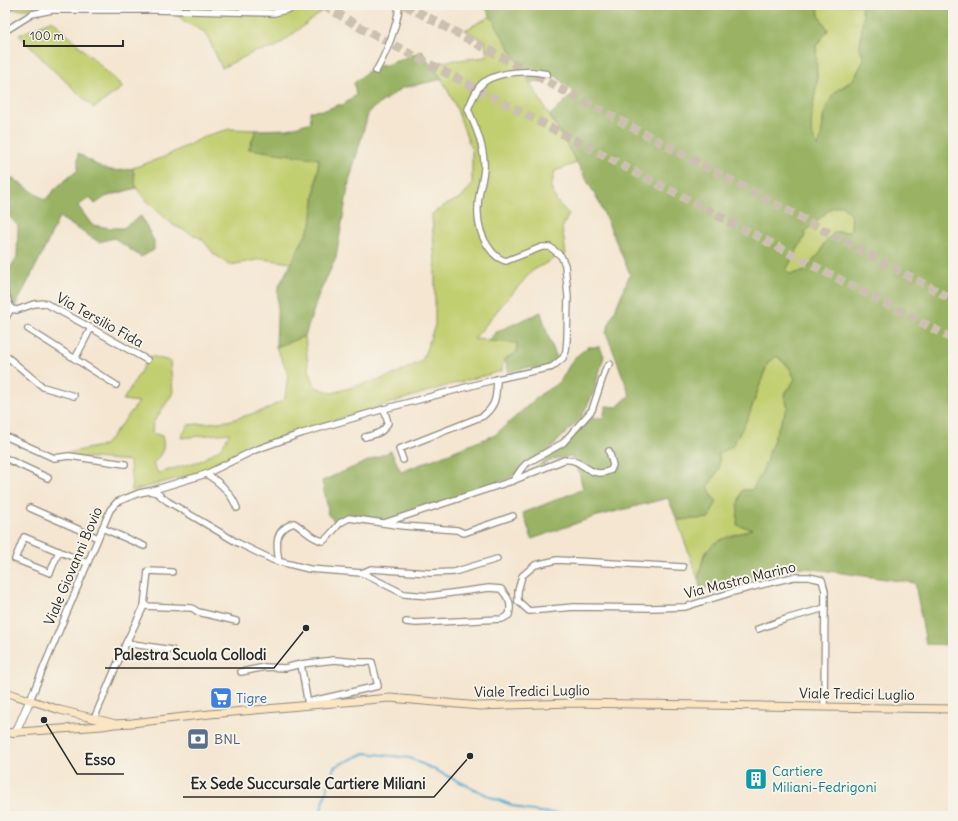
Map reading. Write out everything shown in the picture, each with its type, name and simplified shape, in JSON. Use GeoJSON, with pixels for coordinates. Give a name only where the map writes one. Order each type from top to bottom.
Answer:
{"type":"FeatureCollection","features":[{"type":"Feature","properties":{"kind":"main road"},"geometry":{"type":"LineString","coordinates":[[5,692],[60,710],[114,724]]}},
{"type":"Feature","properties":{"kind":"main road","name":"Viale Tredici Luglio"},"geometry":{"type":"LineString","coordinates":[[114,724],[308,704],[390,698],[480,706],[571,703],[953,709]]}},
{"type":"Feature","properties":{"kind":"main road"},"geometry":{"type":"LineString","coordinates":[[5,733],[114,724]]}},
{"type":"Feature","properties":{"kind":"street"},"geometry":{"type":"LineString","coordinates":[[5,8],[10,5]]}},
{"type":"Feature","properties":{"kind":"street"},"geometry":{"type":"LineString","coordinates":[[147,5],[154,10]]}},
{"type":"Feature","properties":{"kind":"street"},"geometry":{"type":"LineString","coordinates":[[5,31],[32,14],[52,10],[154,10],[274,13],[305,5]]}},
{"type":"Feature","properties":{"kind":"street"},"geometry":{"type":"LineString","coordinates":[[376,71],[383,58],[398,14],[399,5]]}},
{"type":"Feature","properties":{"kind":"street","name":"Viale Giovanni Bovio"},"geometry":{"type":"LineString","coordinates":[[16,732],[102,528],[110,510],[117,502],[139,493],[206,474],[255,450],[302,433],[384,409],[497,379],[552,367],[563,358],[566,351],[568,320],[568,297],[565,265],[561,256],[550,247],[542,247],[506,261],[500,260],[494,255],[486,244],[479,228],[477,210],[484,163],[481,142],[468,109],[480,86],[484,82],[517,72],[547,74]]}},
{"type":"Feature","properties":{"kind":"street"},"geometry":{"type":"LineString","coordinates":[[5,292],[11,309],[5,319]]}},
{"type":"Feature","properties":{"kind":"street","name":"Via Tersilio Fida"},"geometry":{"type":"LineString","coordinates":[[11,309],[17,310],[34,304],[45,303],[147,360]]}},
{"type":"Feature","properties":{"kind":"street"},"geometry":{"type":"LineString","coordinates":[[74,359],[91,328]]}},
{"type":"Feature","properties":{"kind":"street"},"geometry":{"type":"LineString","coordinates":[[28,329],[116,386]]}},
{"type":"Feature","properties":{"kind":"street"},"geometry":{"type":"LineString","coordinates":[[5,355],[43,387],[74,396]]}},
{"type":"Feature","properties":{"kind":"street"},"geometry":{"type":"LineString","coordinates":[[512,481],[527,463],[563,443],[592,410],[602,376],[610,364]]}},
{"type":"Feature","properties":{"kind":"street"},"geometry":{"type":"LineString","coordinates":[[403,460],[399,449],[483,416],[490,410],[496,400],[497,379]]}},
{"type":"Feature","properties":{"kind":"street"},"geometry":{"type":"LineString","coordinates":[[364,437],[378,433],[385,429],[388,423],[384,409]]}},
{"type":"Feature","properties":{"kind":"street"},"geometry":{"type":"LineString","coordinates":[[5,436],[54,458],[69,456],[125,464]]}},
{"type":"Feature","properties":{"kind":"street"},"geometry":{"type":"LineString","coordinates":[[384,523],[512,481],[564,460],[570,459],[598,474],[606,473],[611,470],[613,465],[609,451]]}},
{"type":"Feature","properties":{"kind":"street"},"geometry":{"type":"LineString","coordinates":[[5,458],[48,478]]}},
{"type":"Feature","properties":{"kind":"street"},"geometry":{"type":"LineString","coordinates":[[206,474],[222,485],[234,500],[237,508]]}},
{"type":"Feature","properties":{"kind":"street"},"geometry":{"type":"LineString","coordinates":[[150,491],[156,493],[238,543],[279,562],[309,570],[362,573],[404,594],[429,596],[489,588],[501,589],[508,598],[511,606],[509,615],[502,620],[416,623],[406,622]]}},
{"type":"Feature","properties":{"kind":"street"},"geometry":{"type":"LineString","coordinates":[[30,508],[98,538]]}},
{"type":"Feature","properties":{"kind":"street"},"geometry":{"type":"LineString","coordinates":[[279,562],[277,546],[279,534],[286,526],[294,524],[302,528],[316,540],[323,541],[340,522],[349,518],[403,526],[457,530],[464,533],[513,516]]}},
{"type":"Feature","properties":{"kind":"street"},"geometry":{"type":"LineString","coordinates":[[102,528],[144,546]]}},
{"type":"Feature","properties":{"kind":"street"},"geometry":{"type":"LineString","coordinates":[[59,551],[50,573],[15,559],[24,537],[59,551],[87,563]]}},
{"type":"Feature","properties":{"kind":"street"},"geometry":{"type":"LineString","coordinates":[[362,573],[371,569],[430,573],[454,572],[497,559]]}},
{"type":"Feature","properties":{"kind":"street"},"geometry":{"type":"LineString","coordinates":[[511,606],[518,601],[518,591],[522,576],[535,565],[557,560],[683,567]]}},
{"type":"Feature","properties":{"kind":"street"},"geometry":{"type":"LineString","coordinates":[[94,719],[126,643],[144,606],[148,571],[172,572]]}},
{"type":"Feature","properties":{"kind":"street","name":"Via Mastro Marino"},"geometry":{"type":"LineString","coordinates":[[518,601],[529,611],[574,607],[685,607],[740,590],[793,577],[809,577],[822,580],[825,591],[824,707]]}},
{"type":"Feature","properties":{"kind":"street"},"geometry":{"type":"LineString","coordinates":[[144,606],[192,608],[198,612],[236,621]]}},
{"type":"Feature","properties":{"kind":"street"},"geometry":{"type":"LineString","coordinates":[[758,629],[825,608]]}},
{"type":"Feature","properties":{"kind":"street"},"geometry":{"type":"LineString","coordinates":[[126,643],[172,650]]}},
{"type":"Feature","properties":{"kind":"street","name":"Viale Tredici Luglio"},"geometry":{"type":"LineString","coordinates":[[301,664],[334,660],[372,662],[378,686],[308,704]]}},
{"type":"Feature","properties":{"kind":"street"},"geometry":{"type":"LineString","coordinates":[[241,672],[265,667],[285,668],[301,664],[308,704]]}},
{"type":"Feature","properties":{"kind":"green space"},"geometry":{"type":"Polygon","coordinates":[[[20,5],[105,5],[5,10],[20,5]]]}},
{"type":"Feature","properties":{"kind":"green space"},"geometry":{"type":"Polygon","coordinates":[[[166,5],[330,5],[275,48],[254,52],[222,68],[206,33],[185,22],[166,5]]]}},
{"type":"Feature","properties":{"kind":"green space"},"geometry":{"type":"Polygon","coordinates":[[[484,5],[818,5],[819,16],[828,30],[816,46],[817,83],[812,111],[811,132],[818,147],[826,108],[829,102],[835,93],[855,77],[864,60],[860,47],[863,17],[861,5],[953,5],[953,645],[926,644],[915,583],[799,567],[701,589],[699,577],[703,558],[707,551],[713,545],[727,537],[752,529],[737,525],[738,504],[742,490],[752,490],[762,473],[778,428],[788,407],[784,395],[795,379],[789,367],[777,356],[768,362],[748,418],[732,447],[719,453],[719,469],[708,486],[712,496],[717,501],[709,518],[677,520],[668,498],[594,517],[532,539],[523,513],[583,489],[579,472],[571,456],[555,459],[537,467],[566,444],[591,418],[603,418],[606,406],[617,407],[630,395],[606,332],[630,274],[599,202],[550,115],[574,93],[556,76],[530,83],[484,5]],[[842,205],[831,208],[806,231],[786,270],[790,274],[803,272],[821,252],[824,243],[835,232],[850,232],[851,217],[842,205]]]}},
{"type":"Feature","properties":{"kind":"green space"},"geometry":{"type":"Polygon","coordinates":[[[818,5],[861,5],[863,17],[860,47],[864,60],[853,80],[837,90],[823,116],[822,137],[818,147],[811,132],[812,111],[817,83],[816,46],[828,30],[819,16],[818,5]]]}},
{"type":"Feature","properties":{"kind":"green space"},"geometry":{"type":"Polygon","coordinates":[[[491,16],[577,163],[555,171],[551,188],[557,202],[569,214],[562,228],[566,254],[555,258],[532,271],[474,339],[517,342],[517,353],[504,359],[502,371],[456,383],[318,425],[253,447],[208,470],[132,491],[130,461],[58,455],[105,445],[139,402],[123,400],[150,356],[170,361],[173,393],[153,423],[152,433],[162,436],[163,441],[162,452],[153,464],[158,473],[200,461],[221,448],[230,433],[181,438],[188,425],[228,421],[265,410],[285,399],[288,373],[276,347],[305,336],[308,366],[315,387],[332,393],[391,376],[422,361],[435,325],[435,266],[432,214],[462,197],[472,185],[472,151],[456,107],[442,79],[431,64],[487,57],[485,42],[465,30],[491,16]]]}},
{"type":"Feature","properties":{"kind":"green space"},"geometry":{"type":"Polygon","coordinates":[[[52,20],[123,87],[94,108],[47,64],[19,35],[52,20]]]}},
{"type":"Feature","properties":{"kind":"green space"},"geometry":{"type":"Polygon","coordinates":[[[422,51],[429,63],[442,79],[402,88],[369,111],[349,182],[336,258],[319,294],[305,336],[276,347],[278,288],[311,225],[319,159],[249,149],[256,130],[288,129],[311,122],[310,111],[325,110],[338,105],[343,105],[356,95],[354,83],[373,67],[386,65],[422,51]]]}},
{"type":"Feature","properties":{"kind":"green space"},"geometry":{"type":"Polygon","coordinates":[[[230,129],[256,130],[249,149],[319,158],[311,225],[291,263],[262,259],[230,265],[214,254],[202,239],[173,225],[150,204],[136,188],[133,168],[164,157],[208,135],[230,129]]]}},
{"type":"Feature","properties":{"kind":"green space"},"geometry":{"type":"Polygon","coordinates":[[[78,153],[98,165],[110,170],[124,170],[133,168],[136,188],[105,197],[95,204],[90,197],[78,206],[92,225],[110,228],[123,228],[141,216],[154,241],[154,250],[141,257],[114,238],[99,242],[59,217],[15,307],[5,282],[5,276],[17,257],[18,226],[5,212],[5,178],[14,179],[45,200],[57,187],[78,170],[78,153]]]}},
{"type":"Feature","properties":{"kind":"green space"},"geometry":{"type":"Polygon","coordinates":[[[842,205],[851,217],[850,232],[835,232],[824,243],[821,252],[803,272],[789,274],[786,270],[804,238],[806,231],[831,208],[842,205]]]}},
{"type":"Feature","properties":{"kind":"green space"},"geometry":{"type":"Polygon","coordinates":[[[541,312],[548,336],[558,360],[550,370],[529,368],[509,372],[504,359],[517,353],[517,343],[488,341],[496,332],[541,312]]]}},
{"type":"Feature","properties":{"kind":"green space"},"geometry":{"type":"Polygon","coordinates":[[[588,347],[600,347],[604,356],[593,394],[581,418],[552,447],[527,468],[507,479],[389,521],[348,514],[335,522],[327,513],[328,510],[322,481],[391,451],[401,472],[495,435],[541,394],[560,382],[573,359],[588,347]]]}},
{"type":"Feature","properties":{"kind":"green space"},"geometry":{"type":"Polygon","coordinates":[[[776,356],[789,367],[795,379],[784,395],[788,407],[778,428],[762,473],[752,490],[742,490],[753,529],[737,535],[704,554],[698,579],[677,520],[709,518],[712,496],[708,486],[719,469],[719,453],[748,418],[768,362],[776,356]]]}},
{"type":"Feature","properties":{"kind":"waterway"},"geometry":{"type":"LineString","coordinates":[[319,816],[334,767],[365,753],[410,758],[493,798],[525,810],[549,813],[617,816]]}},
{"type":"Feature","properties":{"kind":"tunnel"},"geometry":{"type":"LineString","coordinates":[[324,5],[361,28],[953,339]]}},
{"type":"Feature","properties":{"kind":"tunnel"},"geometry":{"type":"LineString","coordinates":[[405,5],[953,300]]}},
{"type":"Feature","properties":{"kind":"place","name":"Palestra Scuola Collodi"},"geometry":{"type":"Point","coordinates":[306,628]}},
{"type":"Feature","properties":{"kind":"place","name":"Tigre"},"geometry":{"type":"Point","coordinates":[221,698]}},
{"type":"Feature","properties":{"kind":"place","name":"Esso"},"geometry":{"type":"Point","coordinates":[44,720]}},
{"type":"Feature","properties":{"kind":"place","name":"BNL"},"geometry":{"type":"Point","coordinates":[198,739]}},
{"type":"Feature","properties":{"kind":"place","name":"Ex Sede Succursale Cartiere Miliani"},"geometry":{"type":"Point","coordinates":[470,756]}},
{"type":"Feature","properties":{"kind":"place","name":"Cartiere Miliani-Fedrigoni"},"geometry":{"type":"Point","coordinates":[756,779]}}]}
